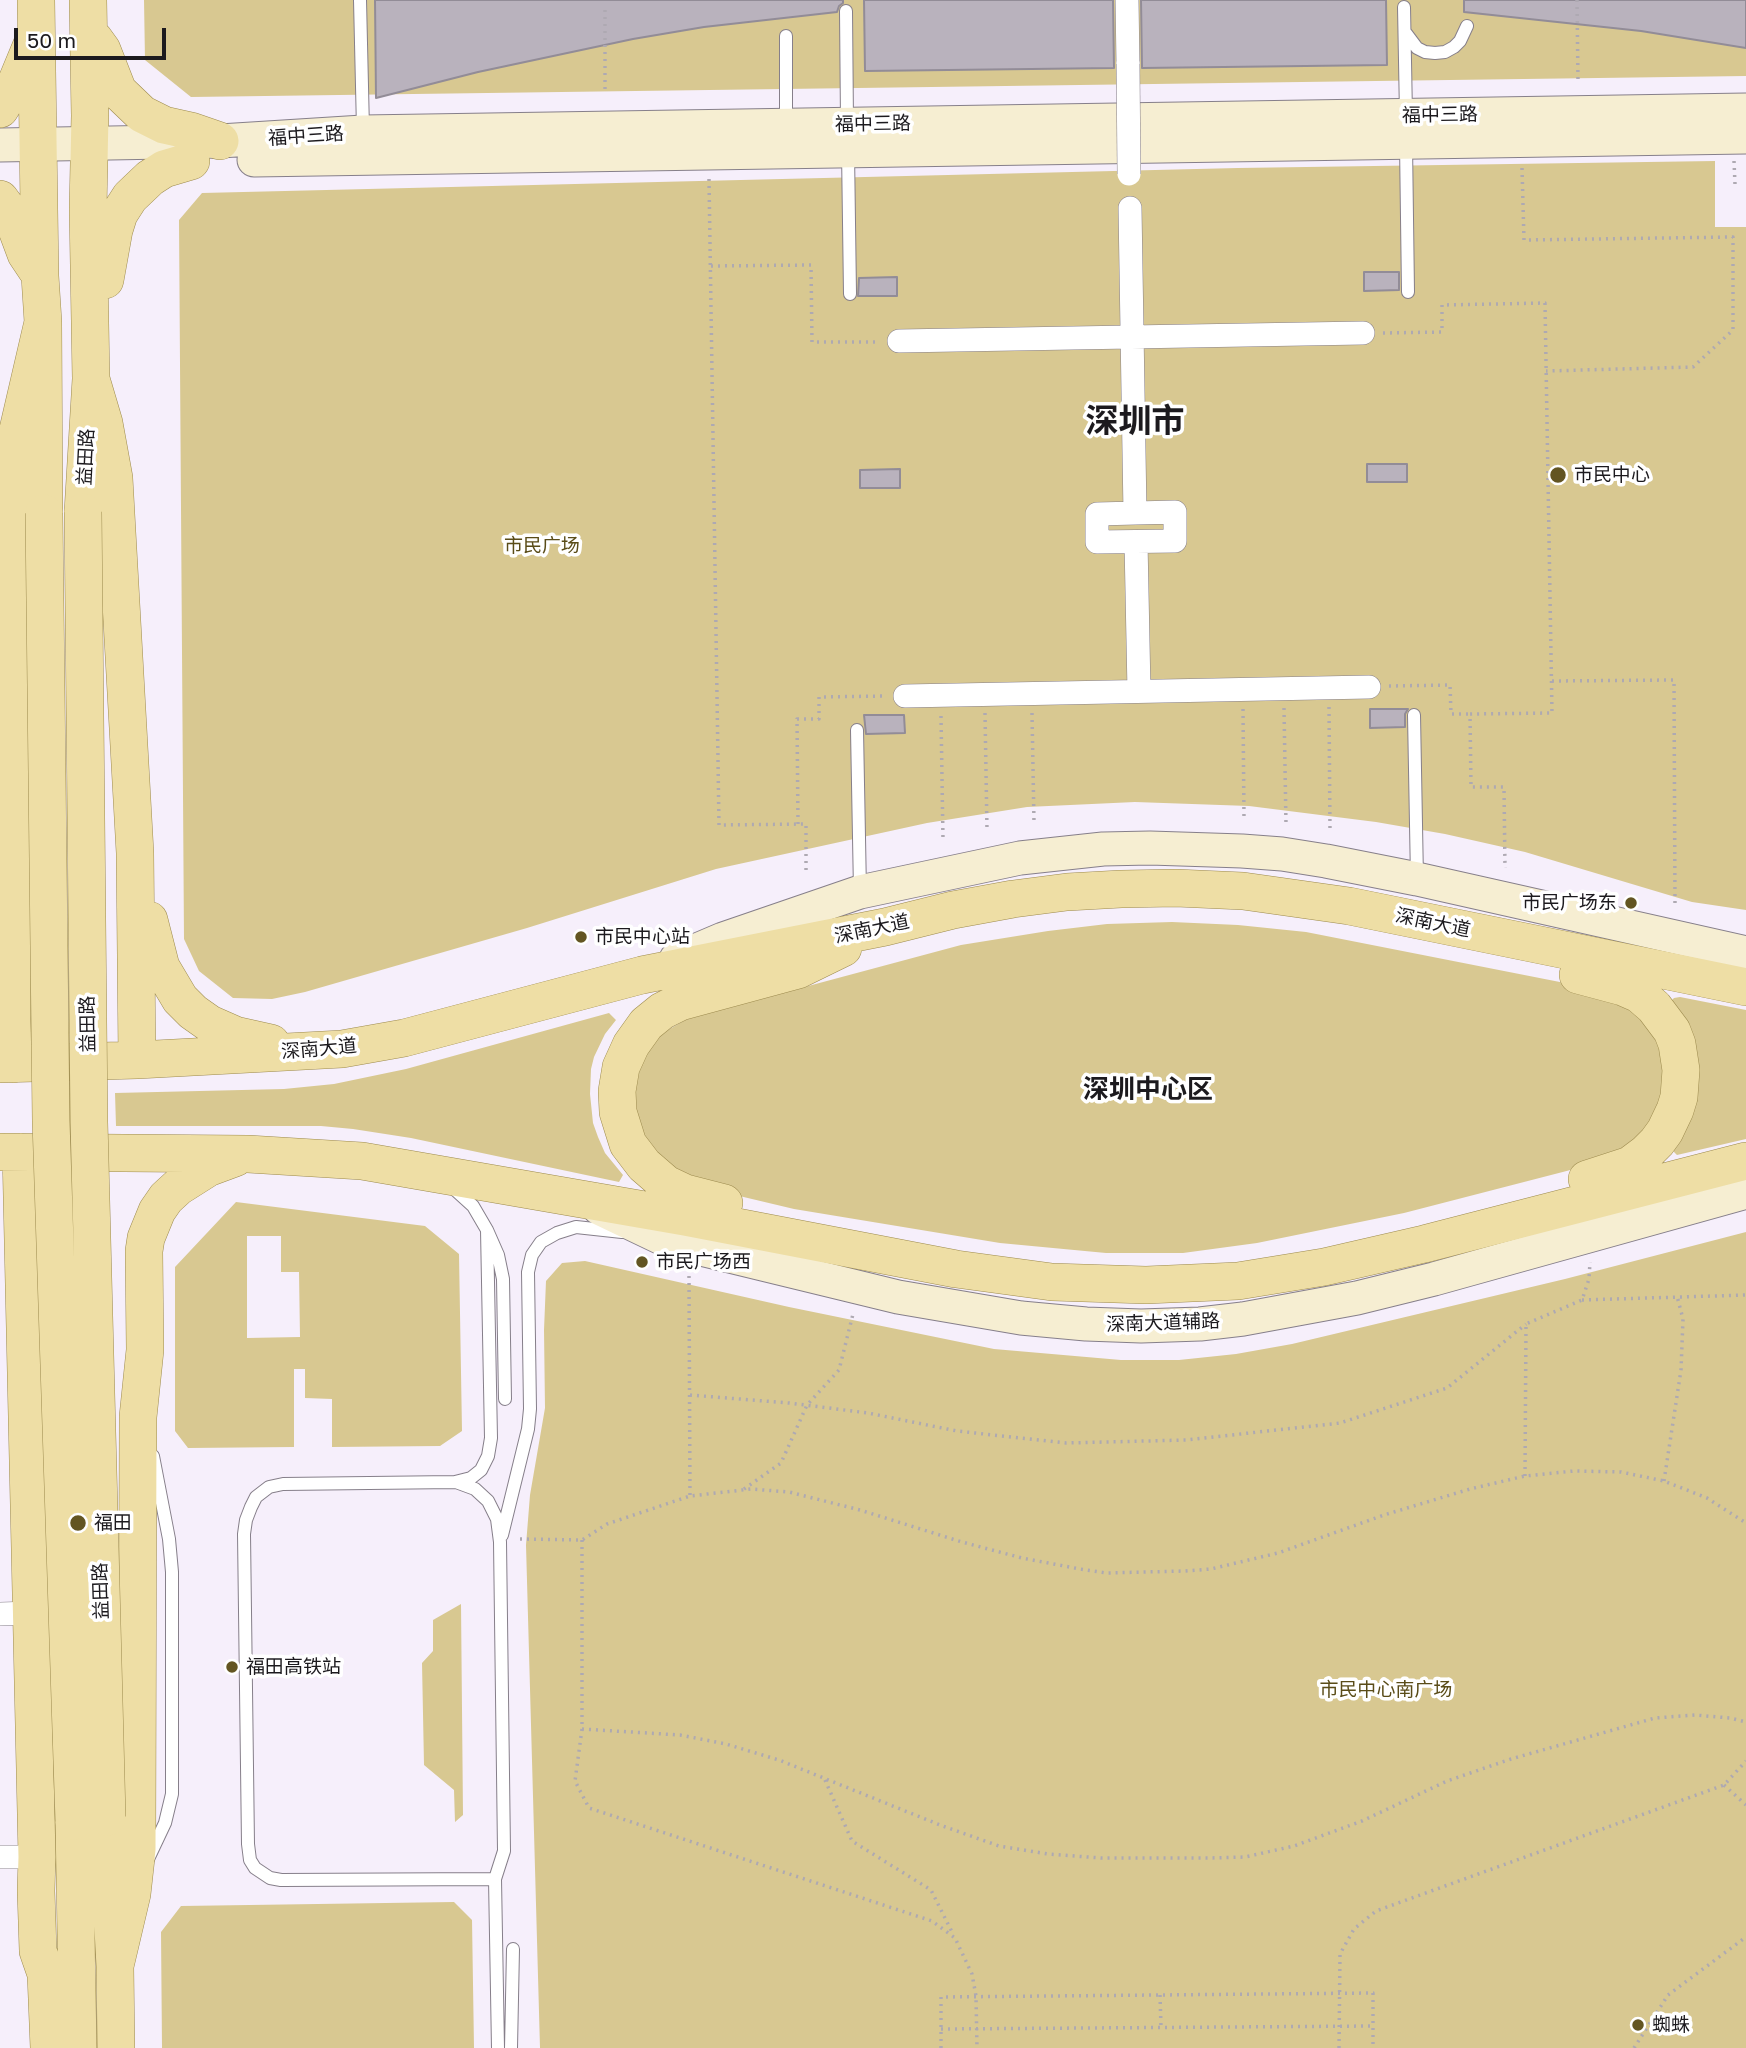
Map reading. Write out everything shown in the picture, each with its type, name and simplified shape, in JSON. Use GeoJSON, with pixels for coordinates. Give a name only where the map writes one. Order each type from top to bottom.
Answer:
{"type":"FeatureCollection","features":[{"type":"Feature","properties":{"kind":"main road"},"geometry":{"type":"LineString","coordinates":[[0,109],[16,83],[37,16]]}},
{"type":"Feature","properties":{"kind":"main road","name":"益田路"},"geometry":{"type":"LineString","coordinates":[[37,16],[43,322],[51,1121],[90,1819],[115,1966],[118,2042]]}},
{"type":"Feature","properties":{"kind":"main road"},"geometry":{"type":"LineString","coordinates":[[89,16],[118,91],[142,114],[164,125],[191,131],[206,151],[164,169],[130,197],[119,214],[102,293],[89,331]]}},
{"type":"Feature","properties":{"kind":"main road","name":"益田路"},"geometry":{"type":"LineString","coordinates":[[78,2048],[75,1875],[90,1819],[89,1122],[83,512],[91,379],[89,16]]}},
{"type":"Feature","properties":{"kind":"main road"},"geometry":{"type":"LineString","coordinates":[[0,199],[10,214],[26,254],[40,276]]}},
{"type":"Feature","properties":{"kind":"main road"},"geometry":{"type":"LineString","coordinates":[[7,1064],[12,1021],[15,478],[18,434],[43,322]]}},
{"type":"Feature","properties":{"kind":"main road"},"geometry":{"type":"LineString","coordinates":[[91,379],[107,435],[114,478],[135,853],[137,1060]]}},
{"type":"Feature","properties":{"kind":"main road"},"geometry":{"type":"LineString","coordinates":[[0,798],[13,755]]}},
{"type":"Feature","properties":{"kind":"main road"},"geometry":{"type":"LineString","coordinates":[[135,853],[161,967],[180,999],[193,1012],[210,1024],[261,1042],[342,1049]]}},
{"type":"Feature","properties":{"kind":"main road","name":"深南大道"},"geometry":{"type":"LineString","coordinates":[[7,1064],[342,1049],[404,1038],[642,975],[885,927],[953,910],[1067,892],[1121,889],[1243,891],[1392,914],[1746,987]]}},
{"type":"Feature","properties":{"kind":"main road"},"geometry":{"type":"LineString","coordinates":[[1392,914],[1442,936],[1499,955],[1596,979],[1639,994],[1664,1019],[1677,1044],[1680,1059],[1680,1084],[1675,1110],[1665,1131],[1646,1153],[1630,1165],[1514,1199],[1470,1218],[1424,1244]]}},
{"type":"Feature","properties":{"kind":"main road"},"geometry":{"type":"LineString","coordinates":[[842,1246],[790,1218],[685,1193],[666,1184],[644,1165],[628,1144],[618,1112],[618,1083],[621,1067],[631,1045],[646,1024],[662,1011],[680,1002],[798,970],[885,927]]}},
{"type":"Feature","properties":{"kind":"main road"},"geometry":{"type":"LineString","coordinates":[[33,2048],[32,1998],[46,1974],[38,1951],[37,1857],[16,1614],[27,1404],[24,1271],[11,1152],[248,1154],[362,1161],[842,1246],[956,1269],[1052,1282],[1146,1285],[1238,1281],[1282,1275],[1424,1244],[1746,1161]]}},
{"type":"Feature","properties":{"kind":"main road"},"geometry":{"type":"LineString","coordinates":[[115,1966],[132,1894],[136,1849],[138,1417],[145,1350],[146,1238],[157,1211],[166,1199],[192,1177],[208,1168],[248,1154]]}},
{"type":"Feature","properties":{"kind":"main road"},"geometry":{"type":"LineString","coordinates":[[0,1217],[12,1236],[24,1271]]}},
{"type":"Feature","properties":{"kind":"main road"},"geometry":{"type":"LineString","coordinates":[[0,1368],[16,1385],[27,1404]]}},
{"type":"Feature","properties":{"kind":"main road"},"geometry":{"type":"LineString","coordinates":[[49,2048],[46,1974],[63,1905],[75,1875]]}},
{"type":"Feature","properties":{"kind":"street"},"geometry":{"type":"LineString","coordinates":[[1127,0],[1129,174]]}},
{"type":"Feature","properties":{"kind":"street","name":"福中三路"},"geometry":{"type":"LineString","coordinates":[[0,145],[40,153],[1406,129],[1746,110]]}},
{"type":"Feature","properties":{"kind":"street","name":"福中三路"},"geometry":{"type":"LineString","coordinates":[[206,151],[363,132],[786,125],[847,138]]}},
{"type":"Feature","properties":{"kind":"street","name":"福中三路"},"geometry":{"type":"LineString","coordinates":[[1406,129],[1740,145]]}},
{"type":"Feature","properties":{"kind":"street","name":"福中三路"},"geometry":{"type":"LineString","coordinates":[[0,164],[40,153]]}},
{"type":"Feature","properties":{"kind":"street"},"geometry":{"type":"LineString","coordinates":[[1130,208],[1135,513]]}},
{"type":"Feature","properties":{"kind":"street"},"geometry":{"type":"LineString","coordinates":[[899,341],[1363,333]]}},
{"type":"Feature","properties":{"kind":"street"},"geometry":{"type":"LineString","coordinates":[[1175,512],[1175,541],[1097,542],[1097,513],[1135,513],[1175,512]]}},
{"type":"Feature","properties":{"kind":"street"},"geometry":{"type":"LineString","coordinates":[[1136,542],[1139,691]]}},
{"type":"Feature","properties":{"kind":"street"},"geometry":{"type":"LineString","coordinates":[[905,696],[1369,687]]}},
{"type":"Feature","properties":{"kind":"street"},"geometry":{"type":"LineString","coordinates":[[642,975],[723,939],[860,891],[1020,858],[1104,849],[1193,849],[1282,854],[1417,879],[1746,953]]}},
{"type":"Feature","properties":{"kind":"street","name":"深南大道辅路"},"geometry":{"type":"LineString","coordinates":[[581,1199],[668,1241],[898,1297],[1021,1318],[1142,1326],[1243,1319],[1357,1298],[1746,1192]]}},
{"type":"Feature","properties":{"kind":"street"},"geometry":{"type":"LineString","coordinates":[[0,1857],[37,1857]]}},
{"type":"Feature","properties":{"kind":"lane"},"geometry":{"type":"LineString","coordinates":[[360,0],[363,132]]}},
{"type":"Feature","properties":{"kind":"lane"},"geometry":{"type":"LineString","coordinates":[[1404,7],[1408,292]]}},
{"type":"Feature","properties":{"kind":"lane"},"geometry":{"type":"LineString","coordinates":[[846,11],[850,294]]}},
{"type":"Feature","properties":{"kind":"lane"},"geometry":{"type":"LineString","coordinates":[[1404,32],[1417,48],[1435,53],[1454,47],[1467,26]]}},
{"type":"Feature","properties":{"kind":"lane"},"geometry":{"type":"LineString","coordinates":[[786,36],[786,125]]}},
{"type":"Feature","properties":{"kind":"lane"},"geometry":{"type":"LineString","coordinates":[[1414,715],[1417,879]]}},
{"type":"Feature","properties":{"kind":"lane"},"geometry":{"type":"LineString","coordinates":[[857,730],[860,891]]}},
{"type":"Feature","properties":{"kind":"lane"},"geometry":{"type":"LineString","coordinates":[[434,1174],[472,1206],[498,1255],[503,1279],[505,1399]]}},
{"type":"Feature","properties":{"kind":"lane"},"geometry":{"type":"LineString","coordinates":[[500,1542],[528,1429],[528,1272],[532,1255],[541,1242],[576,1227],[668,1241]]}},
{"type":"Feature","properties":{"kind":"lane"},"geometry":{"type":"LineString","coordinates":[[487,1230],[491,1438],[488,1456],[481,1470],[471,1478],[455,1482],[283,1484],[269,1487],[250,1507],[244,1534],[248,1852],[255,1868],[261,1874],[281,1880],[495,1879]]}},
{"type":"Feature","properties":{"kind":"lane"},"geometry":{"type":"LineString","coordinates":[[132,1894],[165,1823],[172,1794],[172,1572],[152,1438],[145,1350]]}},
{"type":"Feature","properties":{"kind":"lane"},"geometry":{"type":"LineString","coordinates":[[455,1482],[475,1489],[488,1502],[497,1519],[500,1542],[504,1851],[495,1879],[498,2048]]}},
{"type":"Feature","properties":{"kind":"lane"},"geometry":{"type":"LineString","coordinates":[[511,2048],[513,1949]]}},
{"type":"Feature","properties":{"kind":"path"},"geometry":{"type":"LineString","coordinates":[[1577,0],[1578,81]]}},
{"type":"Feature","properties":{"kind":"path"},"geometry":{"type":"LineString","coordinates":[[605,10],[605,94]]}},
{"type":"Feature","properties":{"kind":"path"},"geometry":{"type":"LineString","coordinates":[[1735,184],[1740,145]]}},
{"type":"Feature","properties":{"kind":"path"},"geometry":{"type":"LineString","coordinates":[[1522,158],[1524,240],[1732,237],[1733,330],[1693,367],[1546,371]]}},
{"type":"Feature","properties":{"kind":"path"},"geometry":{"type":"LineString","coordinates":[[709,171],[719,825],[806,824],[806,873]]}},
{"type":"Feature","properties":{"kind":"path"},"geometry":{"type":"LineString","coordinates":[[711,266],[811,265],[812,342],[899,341]]}},
{"type":"Feature","properties":{"kind":"path"},"geometry":{"type":"LineString","coordinates":[[1363,333],[1442,332],[1442,305],[1545,303],[1552,713],[1451,714],[1451,685],[1369,687]]}},
{"type":"Feature","properties":{"kind":"path"},"geometry":{"type":"LineString","coordinates":[[1551,681],[1674,680],[1675,905]]}},
{"type":"Feature","properties":{"kind":"path"},"geometry":{"type":"LineString","coordinates":[[1329,688],[1330,831]]}},
{"type":"Feature","properties":{"kind":"path"},"geometry":{"type":"LineString","coordinates":[[1243,689],[1244,820]]}},
{"type":"Feature","properties":{"kind":"path"},"geometry":{"type":"LineString","coordinates":[[1284,689],[1286,825]]}},
{"type":"Feature","properties":{"kind":"path"},"geometry":{"type":"LineString","coordinates":[[1032,693],[1034,822]]}},
{"type":"Feature","properties":{"kind":"path"},"geometry":{"type":"LineString","coordinates":[[985,694],[987,830]]}},
{"type":"Feature","properties":{"kind":"path"},"geometry":{"type":"LineString","coordinates":[[941,695],[943,840]]}},
{"type":"Feature","properties":{"kind":"path"},"geometry":{"type":"LineString","coordinates":[[798,824],[797,719],[819,719],[819,697],[905,696]]}},
{"type":"Feature","properties":{"kind":"path"},"geometry":{"type":"LineString","coordinates":[[1470,714],[1471,787],[1504,787],[1505,868]]}},
{"type":"Feature","properties":{"kind":"path"},"geometry":{"type":"LineString","coordinates":[[1582,1300],[1589,1279],[1590,1262]]}},
{"type":"Feature","properties":{"kind":"path"},"geometry":{"type":"LineString","coordinates":[[689,1276],[690,1496]]}},
{"type":"Feature","properties":{"kind":"path"},"geometry":{"type":"LineString","coordinates":[[690,1395],[807,1405],[868,1413],[957,1431],[1066,1443],[1186,1440],[1340,1423],[1447,1388],[1525,1324],[1582,1300],[1746,1295]]}},
{"type":"Feature","properties":{"kind":"path"},"geometry":{"type":"LineString","coordinates":[[1664,1481],[1681,1370],[1683,1319],[1677,1296]]}},
{"type":"Feature","properties":{"kind":"path"},"geometry":{"type":"LineString","coordinates":[[742,1490],[781,1463],[807,1405],[839,1370],[853,1314]]}},
{"type":"Feature","properties":{"kind":"path"},"geometry":{"type":"LineString","coordinates":[[1525,1324],[1525,1476]]}},
{"type":"Feature","properties":{"kind":"path"},"geometry":{"type":"LineString","coordinates":[[520,1539],[582,1540],[607,1524],[690,1496],[751,1489],[789,1492],[1022,1558],[1080,1569],[1119,1573],[1210,1569],[1278,1553],[1384,1515],[1470,1489],[1525,1476],[1574,1471],[1621,1472],[1664,1481],[1707,1498],[1746,1523]]}},
{"type":"Feature","properties":{"kind":"path"},"geometry":{"type":"LineString","coordinates":[[582,1540],[582,1729],[575,1781],[589,1808],[932,1921],[955,1938]]}},
{"type":"Feature","properties":{"kind":"path"},"geometry":{"type":"LineString","coordinates":[[582,1729],[658,1733],[704,1739],[779,1760],[999,1846],[1048,1854],[1101,1858],[1245,1857],[1294,1846],[1362,1821],[1447,1781],[1511,1759],[1655,1718],[1695,1715],[1746,1722]]}},
{"type":"Feature","properties":{"kind":"path"},"geometry":{"type":"LineString","coordinates":[[1339,2048],[1340,1954],[1354,1929],[1376,1911],[1724,1785],[1746,1761]]}},
{"type":"Feature","properties":{"kind":"path"},"geometry":{"type":"LineString","coordinates":[[824,1778],[852,1841],[931,1889],[972,1974],[976,1996],[977,2048]]}},
{"type":"Feature","properties":{"kind":"path"},"geometry":{"type":"LineString","coordinates":[[1724,1785],[1746,1805]]}},
{"type":"Feature","properties":{"kind":"path"},"geometry":{"type":"LineString","coordinates":[[1634,2048],[1668,1995],[1746,1937]]}},
{"type":"Feature","properties":{"kind":"path"},"geometry":{"type":"LineString","coordinates":[[941,2048],[941,1997],[1338,1993],[1373,1993],[1373,2048]]}},
{"type":"Feature","properties":{"kind":"path"},"geometry":{"type":"LineString","coordinates":[[1160,1995],[1161,2027]]}},
{"type":"Feature","properties":{"kind":"path"},"geometry":{"type":"LineString","coordinates":[[941,2029],[1373,2026]]}},
{"type":"Feature","properties":{"kind":"green space"},"geometry":{"type":"Polygon","coordinates":[[[144,0],[1746,0],[1746,76],[191,97],[145,60],[144,0]]]}},
{"type":"Feature","properties":{"kind":"green space","name":"市民广场"},"geometry":{"type":"Polygon","coordinates":[[[1715,161],[1715,227],[1746,227],[1746,910],[1692,902],[1525,852],[1445,834],[1376,822],[1249,806],[1135,802],[1027,807],[927,823],[716,869],[527,928],[305,992],[272,999],[233,998],[199,971],[184,939],[179,220],[202,193],[1238,168],[1715,161]]]}},
{"type":"Feature","properties":{"kind":"green space"},"geometry":{"type":"Polygon","coordinates":[[[1172,922],[1306,932],[1570,984],[1619,998],[1658,1029],[1669,1078],[1648,1135],[1613,1159],[1404,1213],[1257,1243],[1183,1253],[1106,1253],[1000,1243],[794,1209],[689,1184],[667,1174],[632,1115],[638,1058],[659,1035],[689,1018],[961,945],[1107,924],[1172,922]]]}},
{"type":"Feature","properties":{"kind":"green space"},"geometry":{"type":"Polygon","coordinates":[[[1680,997],[1746,1010],[1746,1139],[1677,1155],[1673,1148],[1672,1000],[1680,997]]]}},
{"type":"Feature","properties":{"kind":"green space"},"geometry":{"type":"Polygon","coordinates":[[[609,1013],[616,1020],[605,1034],[594,1057],[590,1094],[593,1123],[605,1153],[623,1175],[619,1182],[411,1138],[353,1129],[321,1126],[116,1126],[115,1093],[284,1089],[334,1084],[406,1069],[609,1013]]]}},
{"type":"Feature","properties":{"kind":"green space"},"geometry":{"type":"Polygon","coordinates":[[[236,1202],[425,1226],[459,1254],[462,1431],[440,1446],[332,1447],[332,1399],[305,1398],[305,1369],[294,1369],[294,1447],[188,1448],[175,1431],[175,1267],[236,1202]],[[247,1236],[247,1338],[300,1337],[299,1272],[281,1272],[281,1236],[247,1236]]]}},
{"type":"Feature","properties":{"kind":"green space","name":"市民中心南广场"},"geometry":{"type":"Polygon","coordinates":[[[1746,1232],[1746,2048],[540,2048],[526,1545],[530,1495],[545,1408],[546,1281],[562,1263],[585,1261],[994,1349],[1121,1360],[1179,1360],[1292,1344],[1565,1279],[1746,1232]]]}},
{"type":"Feature","properties":{"kind":"green space"},"geometry":{"type":"Polygon","coordinates":[[[461,1604],[463,1815],[455,1822],[454,1790],[424,1765],[422,1663],[433,1651],[433,1620],[461,1604]]]}},
{"type":"Feature","properties":{"kind":"green space"},"geometry":{"type":"Polygon","coordinates":[[[454,1902],[472,1920],[474,2048],[162,2048],[161,1932],[181,1906],[454,1902]]]}},
{"type":"Feature","properties":{"kind":"building"},"geometry":{"type":"Polygon","coordinates":[[[375,0],[843,0],[843,3],[837,12],[704,27],[633,39],[478,72],[376,98],[375,0]]]}},
{"type":"Feature","properties":{"kind":"building"},"geometry":{"type":"Polygon","coordinates":[[[864,0],[1113,0],[1114,68],[865,71],[864,0]]]}},
{"type":"Feature","properties":{"kind":"building"},"geometry":{"type":"Polygon","coordinates":[[[1141,0],[1386,0],[1387,65],[1142,68],[1141,0]]]}},
{"type":"Feature","properties":{"kind":"building"},"geometry":{"type":"Polygon","coordinates":[[[1464,0],[1746,0],[1746,48],[1641,31],[1464,12],[1464,0]]]}},
{"type":"Feature","properties":{"kind":"building"},"geometry":{"type":"Polygon","coordinates":[[[1364,272],[1399,272],[1399,290],[1364,291],[1364,272]]]}},
{"type":"Feature","properties":{"kind":"building"},"geometry":{"type":"Polygon","coordinates":[[[897,277],[897,296],[858,296],[859,278],[897,277]]]}},
{"type":"Feature","properties":{"kind":"building"},"geometry":{"type":"Polygon","coordinates":[[[1367,464],[1407,464],[1407,482],[1367,482],[1367,464]]]}},
{"type":"Feature","properties":{"kind":"building"},"geometry":{"type":"Polygon","coordinates":[[[900,469],[900,488],[860,488],[860,470],[900,469]]]}},
{"type":"Feature","properties":{"kind":"building"},"geometry":{"type":"Polygon","coordinates":[[[1370,709],[1408,709],[1405,714],[1405,727],[1370,728],[1370,709]]]}},
{"type":"Feature","properties":{"kind":"building"},"geometry":{"type":"Polygon","coordinates":[[[864,715],[904,715],[905,733],[866,734],[864,715]]]}},
{"type":"Feature","properties":{"kind":"place","name":"市民中心"},"geometry":{"type":"Point","coordinates":[1558,475]}},
{"type":"Feature","properties":{"kind":"place","name":"市民广场东"},"geometry":{"type":"Point","coordinates":[1631,903]}},
{"type":"Feature","properties":{"kind":"place","name":"市民中心站"},"geometry":{"type":"Point","coordinates":[581,937]}},
{"type":"Feature","properties":{"kind":"place","name":"市民广场西"},"geometry":{"type":"Point","coordinates":[642,1262]}},
{"type":"Feature","properties":{"kind":"place","name":"福田"},"geometry":{"type":"Point","coordinates":[78,1523]}},
{"type":"Feature","properties":{"kind":"place","name":"福田高铁站"},"geometry":{"type":"Point","coordinates":[232,1667]}},
{"type":"Feature","properties":{"kind":"place","name":"蜘蛛"},"geometry":{"type":"Point","coordinates":[1638,2025]}},
{"type":"Feature","properties":{"kind":"district","name":"深圳市"},"geometry":{"type":"Point","coordinates":[1135,422]}},
{"type":"Feature","properties":{"kind":"district","name":"深圳中心区"},"geometry":{"type":"Point","coordinates":[1148,1090]}}]}
